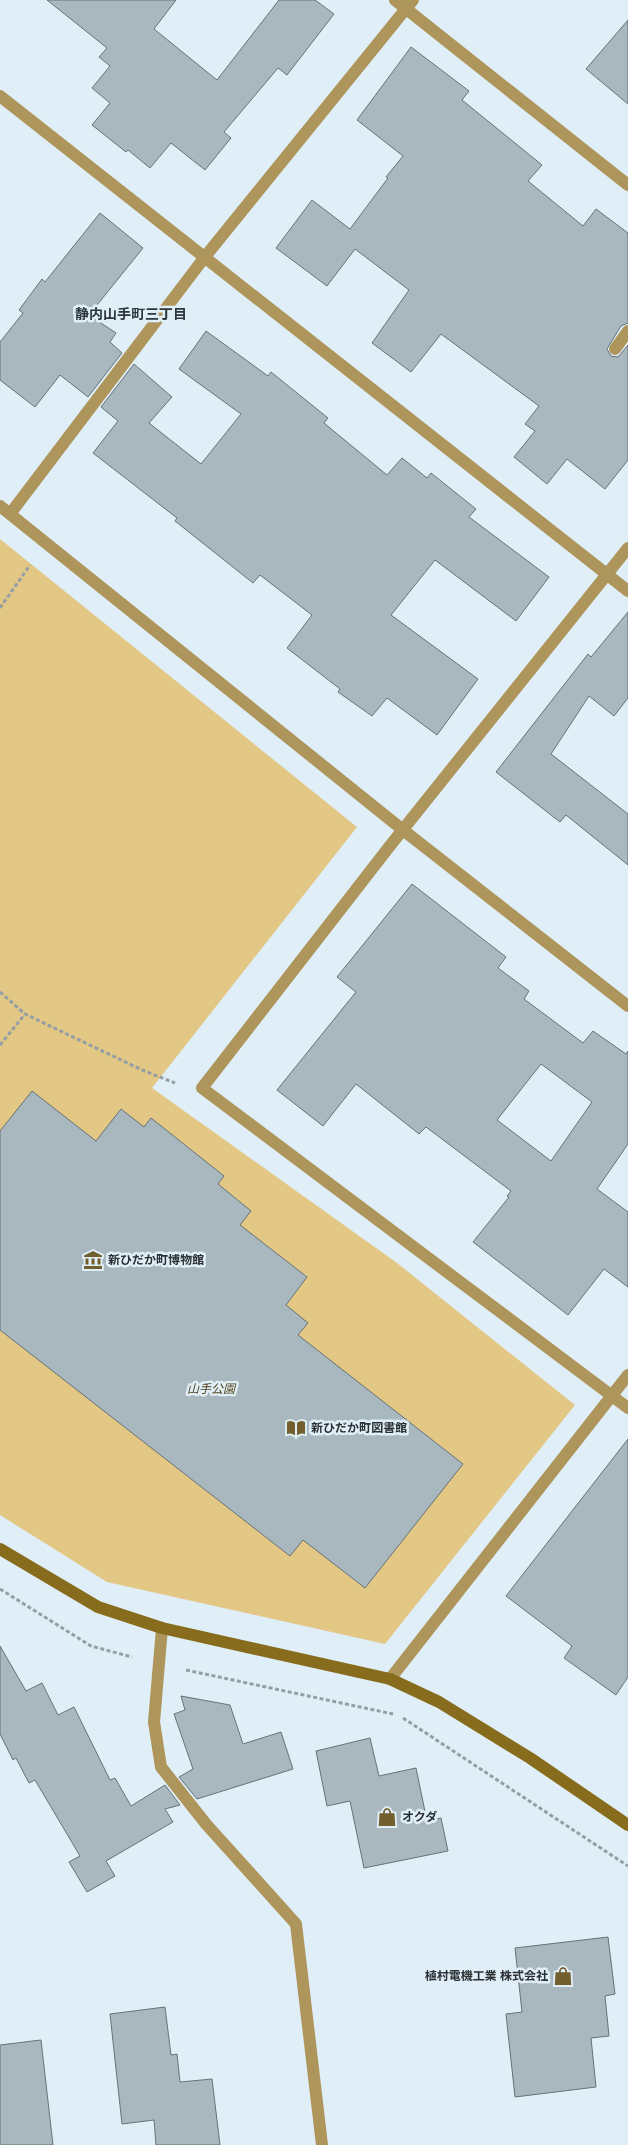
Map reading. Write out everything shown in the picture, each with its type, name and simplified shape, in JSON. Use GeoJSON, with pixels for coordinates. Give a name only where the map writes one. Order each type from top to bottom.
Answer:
{"type":"FeatureCollection","features":[{"type":"Feature","properties":{"kind":"street"},"geometry":{"type":"LineString","coordinates":[[395,0],[410,4],[628,185]]}},
{"type":"Feature","properties":{"kind":"street"},"geometry":{"type":"LineString","coordinates":[[410,4],[204,258],[5,510],[403,830],[628,1006]]}},
{"type":"Feature","properties":{"kind":"street"},"geometry":{"type":"LineString","coordinates":[[0,96],[628,592]]}},
{"type":"Feature","properties":{"kind":"street"},"geometry":{"type":"LineString","coordinates":[[615,349],[628,332]]}},
{"type":"Feature","properties":{"kind":"street"},"geometry":{"type":"LineString","coordinates":[[628,548],[403,830],[202,1088],[628,1408]]}},
{"type":"Feature","properties":{"kind":"street"},"geometry":{"type":"LineString","coordinates":[[390,1679],[628,1375]]}},
{"type":"Feature","properties":{"kind":"street"},"geometry":{"type":"LineString","coordinates":[[0,1549],[98,1606],[162,1628],[390,1679],[439,1702],[530,1758],[628,1824]]}},
{"type":"Feature","properties":{"kind":"street"},"geometry":{"type":"LineString","coordinates":[[162,1628],[154,1722],[161,1767],[206,1824],[296,1924],[322,2145]]}},
{"type":"Feature","properties":{"kind":"path"},"geometry":{"type":"LineString","coordinates":[[0,608],[46,543]]}},
{"type":"Feature","properties":{"kind":"path"},"geometry":{"type":"LineString","coordinates":[[0,992],[25,1014],[142,1070],[178,1084],[202,1088]]}},
{"type":"Feature","properties":{"kind":"path"},"geometry":{"type":"LineString","coordinates":[[0,1045],[25,1014]]}},
{"type":"Feature","properties":{"kind":"path"},"geometry":{"type":"LineString","coordinates":[[0,1589],[91,1646],[159,1664],[397,1714],[628,1866]]}},
{"type":"Feature","properties":{"kind":"green space","name":"山手公園"},"geometry":{"type":"Polygon","coordinates":[[[0,539],[357,827],[152,1088],[397,1263],[575,1405],[385,1644],[107,1582],[0,1515],[0,539]]]}},
{"type":"Feature","properties":{"kind":"building"},"geometry":{"type":"Polygon","coordinates":[[[47,0],[176,0],[154,29],[217,80],[279,0],[315,0],[334,14],[287,75],[278,68],[224,132],[231,138],[205,170],[171,143],[150,168],[92,125],[110,103],[92,88],[110,66],[99,57],[107,48],[47,0]]]}},
{"type":"Feature","properties":{"kind":"building"},"geometry":{"type":"Polygon","coordinates":[[[628,20],[628,104],[586,69],[628,20]]]}},
{"type":"Feature","properties":{"kind":"building"},"geometry":{"type":"Polygon","coordinates":[[[411,47],[469,91],[462,100],[542,165],[528,181],[583,226],[596,209],[628,233],[628,323],[621,326],[607,349],[611,356],[618,357],[628,345],[628,460],[605,489],[567,459],[547,484],[514,457],[535,431],[525,424],[539,406],[441,334],[411,372],[372,343],[409,290],[355,249],[327,286],[276,248],[312,200],[350,229],[403,156],[357,120],[411,47]]]}},
{"type":"Feature","properties":{"kind":"building"},"geometry":{"type":"Polygon","coordinates":[[[100,213],[143,248],[89,315],[116,333],[110,342],[122,353],[88,397],[60,375],[35,407],[0,380],[0,342],[23,313],[19,310],[42,279],[45,282],[100,213]]]}},
{"type":"Feature","properties":{"kind":"building"},"geometry":{"type":"Polygon","coordinates":[[[206,331],[268,376],[271,372],[328,418],[324,423],[387,475],[402,458],[427,478],[431,473],[476,509],[469,517],[549,577],[516,621],[435,560],[391,615],[478,679],[437,735],[387,698],[372,716],[338,692],[340,689],[287,648],[312,615],[260,575],[253,583],[175,521],[177,518],[93,453],[118,421],[101,407],[134,364],[172,397],[149,423],[201,464],[241,414],[179,369],[206,331]]]}},
{"type":"Feature","properties":{"kind":"building"},"geometry":{"type":"Polygon","coordinates":[[[628,612],[628,698],[614,716],[589,696],[551,754],[628,814],[628,865],[566,815],[560,822],[496,772],[588,654],[591,657],[628,612]]]}},
{"type":"Feature","properties":{"kind":"building"},"geometry":{"type":"Polygon","coordinates":[[[412,884],[506,957],[498,968],[529,991],[524,999],[583,1043],[593,1031],[626,1054],[628,1051],[628,1144],[597,1189],[628,1212],[628,1287],[604,1269],[568,1315],[473,1242],[509,1197],[507,1196],[511,1191],[426,1127],[419,1134],[356,1084],[323,1126],[277,1090],[356,992],[337,977],[412,884]],[[541,1064],[497,1120],[551,1161],[592,1102],[541,1064]]]}},
{"type":"Feature","properties":{"kind":"building"},"geometry":{"type":"Polygon","coordinates":[[[32,1091],[96,1141],[121,1109],[144,1127],[151,1118],[224,1176],[218,1184],[251,1211],[240,1225],[307,1277],[286,1305],[308,1323],[298,1335],[463,1464],[365,1588],[303,1540],[290,1556],[0,1330],[0,1131],[32,1091]]]}},
{"type":"Feature","properties":{"kind":"building"},"geometry":{"type":"Polygon","coordinates":[[[628,1439],[628,1677],[616,1695],[564,1658],[572,1646],[506,1596],[628,1439]]]}},
{"type":"Feature","properties":{"kind":"building"},"geometry":{"type":"Polygon","coordinates":[[[0,1646],[26,1691],[42,1683],[58,1715],[74,1707],[110,1780],[115,1778],[131,1806],[165,1785],[180,1805],[165,1809],[173,1822],[106,1861],[115,1876],[87,1892],[69,1862],[80,1856],[35,1780],[29,1783],[16,1758],[13,1760],[0,1734],[0,1646]]]}},
{"type":"Feature","properties":{"kind":"building"},"geometry":{"type":"Polygon","coordinates":[[[181,1696],[230,1705],[243,1744],[281,1732],[293,1769],[197,1799],[179,1777],[193,1769],[174,1714],[185,1710],[181,1696]]]}},
{"type":"Feature","properties":{"kind":"building"},"geometry":{"type":"Polygon","coordinates":[[[370,1738],[379,1776],[416,1768],[427,1821],[441,1818],[448,1851],[364,1868],[350,1801],[327,1806],[316,1751],[370,1738]]]}},
{"type":"Feature","properties":{"kind":"building"},"geometry":{"type":"Polygon","coordinates":[[[608,1937],[615,1994],[605,1996],[609,2036],[591,2038],[596,2087],[515,2097],[506,2014],[522,2012],[515,1948],[608,1937]]]}},
{"type":"Feature","properties":{"kind":"building"},"geometry":{"type":"Polygon","coordinates":[[[165,2007],[171,2055],[177,2054],[180,2082],[212,2079],[220,2145],[156,2145],[154,2120],[122,2124],[110,2014],[165,2007]]]}},
{"type":"Feature","properties":{"kind":"building"},"geometry":{"type":"Polygon","coordinates":[[[41,2040],[53,2145],[0,2145],[0,2045],[41,2040]]]}},
{"type":"Feature","properties":{"kind":"place","name":"新ひだか町博物館"},"geometry":{"type":"Point","coordinates":[93,1260]}},
{"type":"Feature","properties":{"kind":"place","name":"新ひだか町図書館"},"geometry":{"type":"Point","coordinates":[296,1428]}},
{"type":"Feature","properties":{"kind":"place","name":"オクダ"},"geometry":{"type":"Point","coordinates":[387,1817]}},
{"type":"Feature","properties":{"kind":"place","name":"植村電機工業 株式会社"},"geometry":{"type":"Point","coordinates":[563,1976]}},
{"type":"Feature","properties":{"kind":"district","name":"静内山手町三丁目"},"geometry":{"type":"Point","coordinates":[131,314]}}]}
